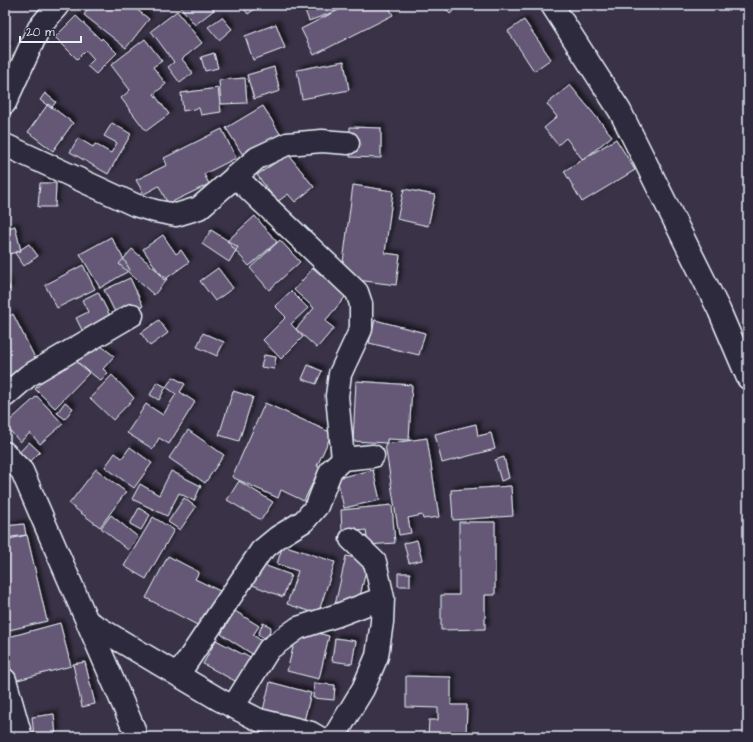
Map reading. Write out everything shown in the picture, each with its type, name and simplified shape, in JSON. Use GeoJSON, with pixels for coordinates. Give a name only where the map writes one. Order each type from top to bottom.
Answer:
{"type":"FeatureCollection","features":[{"type":"Feature","properties":{"kind":"street"},"geometry":{"type":"LineString","coordinates":[[5,103],[39,28],[58,5]]}},
{"type":"Feature","properties":{"kind":"street"},"geometry":{"type":"LineString","coordinates":[[552,5],[620,111],[718,310],[748,378]]}},
{"type":"Feature","properties":{"kind":"street"},"geometry":{"type":"LineString","coordinates":[[5,145],[135,205],[176,215],[200,208],[257,158],[287,144],[322,141],[348,143]]}},
{"type":"Feature","properties":{"kind":"street"},"geometry":{"type":"LineString","coordinates":[[235,176],[356,292],[361,304],[361,329],[340,374],[337,396],[343,459]]}},
{"type":"Feature","properties":{"kind":"street"},"geometry":{"type":"LineString","coordinates":[[5,396],[28,376],[132,315]]}},
{"type":"Feature","properties":{"kind":"street"},"geometry":{"type":"LineString","coordinates":[[5,453],[22,471],[136,737]]}},
{"type":"Feature","properties":{"kind":"street"},"geometry":{"type":"LineString","coordinates":[[178,675],[261,551],[278,537],[304,521],[317,506],[331,470],[343,459],[373,456]]}},
{"type":"Feature","properties":{"kind":"street"},"geometry":{"type":"LineString","coordinates":[[334,737],[363,689],[377,656],[382,622],[383,598],[375,562],[351,539]]}},
{"type":"Feature","properties":{"kind":"street"},"geometry":{"type":"LineString","coordinates":[[233,707],[269,649],[298,628],[383,598]]}},
{"type":"Feature","properties":{"kind":"street"},"geometry":{"type":"LineString","coordinates":[[87,621],[233,707],[259,720],[311,733],[318,737]]}},
{"type":"Feature","properties":{"kind":"street"},"geometry":{"type":"LineString","coordinates":[[5,680],[20,737]]}},
{"type":"Feature","properties":{"kind":"building"},"geometry":{"type":"Polygon","coordinates":[[[91,5],[131,5],[149,19],[126,48],[84,15],[91,5]]]}},
{"type":"Feature","properties":{"kind":"building"},"geometry":{"type":"Polygon","coordinates":[[[179,5],[210,5],[214,10],[195,25],[179,5]]]}},
{"type":"Feature","properties":{"kind":"building"},"geometry":{"type":"Polygon","coordinates":[[[241,5],[260,5],[248,14],[241,5]]]}},
{"type":"Feature","properties":{"kind":"building"},"geometry":{"type":"Polygon","coordinates":[[[303,5],[337,5],[339,10],[309,21],[303,5]]]}},
{"type":"Feature","properties":{"kind":"building"},"geometry":{"type":"Polygon","coordinates":[[[341,5],[388,5],[393,15],[314,55],[301,29],[342,8],[341,5]]]}},
{"type":"Feature","properties":{"kind":"building"},"geometry":{"type":"Polygon","coordinates":[[[442,5],[460,5],[450,14],[442,5]]]}},
{"type":"Feature","properties":{"kind":"building"},"geometry":{"type":"Polygon","coordinates":[[[177,11],[202,43],[182,59],[193,73],[180,83],[168,67],[174,62],[151,31],[177,11]]]}},
{"type":"Feature","properties":{"kind":"building"},"geometry":{"type":"Polygon","coordinates":[[[76,16],[117,53],[96,74],[87,66],[94,59],[86,50],[77,59],[55,37],[76,16]]]}},
{"type":"Feature","properties":{"kind":"building"},"geometry":{"type":"Polygon","coordinates":[[[222,17],[232,29],[219,40],[208,27],[222,17]]]}},
{"type":"Feature","properties":{"kind":"building"},"geometry":{"type":"Polygon","coordinates":[[[524,20],[551,59],[534,71],[508,31],[524,20]]]}},
{"type":"Feature","properties":{"kind":"building"},"geometry":{"type":"Polygon","coordinates":[[[276,24],[285,48],[253,60],[245,36],[276,24]]]}},
{"type":"Feature","properties":{"kind":"building"},"geometry":{"type":"Polygon","coordinates":[[[145,39],[162,61],[153,67],[166,84],[154,94],[169,114],[146,131],[121,98],[130,90],[111,65],[145,39]]]}},
{"type":"Feature","properties":{"kind":"building"},"geometry":{"type":"Polygon","coordinates":[[[5,42],[10,46],[5,54],[5,42]]]}},
{"type":"Feature","properties":{"kind":"building"},"geometry":{"type":"Polygon","coordinates":[[[214,53],[218,68],[205,71],[201,57],[214,53]]]}},
{"type":"Feature","properties":{"kind":"building"},"geometry":{"type":"Polygon","coordinates":[[[344,61],[349,90],[302,99],[297,70],[344,61]]]}},
{"type":"Feature","properties":{"kind":"building"},"geometry":{"type":"Polygon","coordinates":[[[274,67],[280,91],[254,99],[247,75],[274,67]]]}},
{"type":"Feature","properties":{"kind":"building"},"geometry":{"type":"Polygon","coordinates":[[[245,78],[247,103],[221,104],[219,80],[245,78]]]}},
{"type":"Feature","properties":{"kind":"building"},"geometry":{"type":"Polygon","coordinates":[[[570,85],[612,136],[583,160],[566,138],[558,145],[544,128],[557,117],[547,104],[570,85]]]}},
{"type":"Feature","properties":{"kind":"building"},"geometry":{"type":"Polygon","coordinates":[[[218,88],[221,112],[201,115],[199,108],[183,111],[181,93],[218,88]]]}},
{"type":"Feature","properties":{"kind":"building"},"geometry":{"type":"Polygon","coordinates":[[[45,93],[56,102],[51,108],[40,100],[45,93]]]}},
{"type":"Feature","properties":{"kind":"building"},"geometry":{"type":"Polygon","coordinates":[[[48,104],[73,123],[53,151],[28,132],[48,104]]]}},
{"type":"Feature","properties":{"kind":"building"},"geometry":{"type":"Polygon","coordinates":[[[263,106],[282,137],[246,160],[226,128],[263,106]]]}},
{"type":"Feature","properties":{"kind":"building"},"geometry":{"type":"Polygon","coordinates":[[[112,123],[131,134],[108,174],[70,152],[78,138],[93,147],[95,144],[111,153],[117,143],[104,136],[112,123]]]}},
{"type":"Feature","properties":{"kind":"building"},"geometry":{"type":"Polygon","coordinates":[[[350,127],[381,128],[381,158],[350,157],[350,127]]]}},
{"type":"Feature","properties":{"kind":"building"},"geometry":{"type":"Polygon","coordinates":[[[222,129],[236,158],[204,174],[209,184],[168,204],[159,186],[144,194],[136,180],[167,165],[164,158],[222,129]]]}},
{"type":"Feature","properties":{"kind":"building"},"geometry":{"type":"Polygon","coordinates":[[[616,139],[635,170],[582,202],[564,171],[616,139]]]}},
{"type":"Feature","properties":{"kind":"building"},"geometry":{"type":"Polygon","coordinates":[[[288,154],[314,187],[295,202],[288,194],[277,202],[257,175],[288,154]]]}},
{"type":"Feature","properties":{"kind":"building"},"geometry":{"type":"Polygon","coordinates":[[[40,183],[56,183],[55,207],[38,207],[40,183]]]}},
{"type":"Feature","properties":{"kind":"building"},"geometry":{"type":"Polygon","coordinates":[[[353,185],[393,191],[385,253],[400,255],[396,285],[341,278],[353,185]]]}},
{"type":"Feature","properties":{"kind":"building"},"geometry":{"type":"Polygon","coordinates":[[[404,189],[435,195],[428,226],[397,219],[404,189]]]}},
{"type":"Feature","properties":{"kind":"building"},"geometry":{"type":"Polygon","coordinates":[[[255,216],[277,242],[249,266],[227,241],[255,216]]]}},
{"type":"Feature","properties":{"kind":"building"},"geometry":{"type":"Polygon","coordinates":[[[15,226],[21,251],[5,255],[5,229],[15,226]]]}},
{"type":"Feature","properties":{"kind":"building"},"geometry":{"type":"Polygon","coordinates":[[[211,230],[238,247],[229,262],[202,244],[211,230]]]}},
{"type":"Feature","properties":{"kind":"building"},"geometry":{"type":"Polygon","coordinates":[[[163,235],[176,254],[181,250],[189,262],[164,280],[143,249],[163,235]]]}},
{"type":"Feature","properties":{"kind":"building"},"geometry":{"type":"Polygon","coordinates":[[[111,237],[130,270],[100,288],[80,254],[111,237]]]}},
{"type":"Feature","properties":{"kind":"building"},"geometry":{"type":"Polygon","coordinates":[[[280,240],[300,262],[269,290],[250,268],[280,240]]]}},
{"type":"Feature","properties":{"kind":"building"},"geometry":{"type":"Polygon","coordinates":[[[29,244],[38,256],[24,266],[15,253],[29,244]]]}},
{"type":"Feature","properties":{"kind":"building"},"geometry":{"type":"Polygon","coordinates":[[[132,249],[167,279],[154,295],[119,264],[132,249]]]}},
{"type":"Feature","properties":{"kind":"building"},"geometry":{"type":"Polygon","coordinates":[[[83,265],[95,289],[57,308],[45,285],[83,265]]]}},
{"type":"Feature","properties":{"kind":"building"},"geometry":{"type":"Polygon","coordinates":[[[218,268],[233,288],[215,301],[200,281],[218,268]]]}},
{"type":"Feature","properties":{"kind":"building"},"geometry":{"type":"Polygon","coordinates":[[[313,268],[346,296],[325,321],[334,328],[317,348],[296,329],[314,308],[294,290],[313,268]]]}},
{"type":"Feature","properties":{"kind":"building"},"geometry":{"type":"Polygon","coordinates":[[[5,277],[10,289],[5,292],[5,277]]]}},
{"type":"Feature","properties":{"kind":"building"},"geometry":{"type":"Polygon","coordinates":[[[130,278],[143,306],[118,318],[104,290],[130,278]]]}},
{"type":"Feature","properties":{"kind":"building"},"geometry":{"type":"Polygon","coordinates":[[[291,291],[308,308],[291,324],[303,337],[281,359],[263,340],[286,317],[275,306],[291,291]]]}},
{"type":"Feature","properties":{"kind":"building"},"geometry":{"type":"Polygon","coordinates":[[[98,292],[112,320],[84,334],[76,318],[88,312],[82,300],[98,292]]]}},
{"type":"Feature","properties":{"kind":"building"},"geometry":{"type":"Polygon","coordinates":[[[13,314],[39,366],[5,383],[5,319],[13,314]]]}},
{"type":"Feature","properties":{"kind":"building"},"geometry":{"type":"Polygon","coordinates":[[[159,320],[168,333],[150,346],[141,333],[159,320]]]}},
{"type":"Feature","properties":{"kind":"building"},"geometry":{"type":"Polygon","coordinates":[[[375,320],[425,333],[419,355],[369,343],[375,320]]]}},
{"type":"Feature","properties":{"kind":"building"},"geometry":{"type":"Polygon","coordinates":[[[203,333],[224,342],[217,356],[197,347],[203,333]]]}},
{"type":"Feature","properties":{"kind":"building"},"geometry":{"type":"Polygon","coordinates":[[[95,341],[114,356],[103,369],[108,373],[101,381],[77,362],[95,341]]]}},
{"type":"Feature","properties":{"kind":"building"},"geometry":{"type":"Polygon","coordinates":[[[69,354],[89,373],[55,408],[35,389],[69,354]]]}},
{"type":"Feature","properties":{"kind":"building"},"geometry":{"type":"Polygon","coordinates":[[[264,355],[276,357],[274,369],[261,367],[264,355]]]}},
{"type":"Feature","properties":{"kind":"building"},"geometry":{"type":"Polygon","coordinates":[[[308,365],[322,371],[316,384],[302,379],[308,365]]]}},
{"type":"Feature","properties":{"kind":"building"},"geometry":{"type":"Polygon","coordinates":[[[112,375],[134,398],[113,420],[90,398],[112,375]]]}},
{"type":"Feature","properties":{"kind":"building"},"geometry":{"type":"Polygon","coordinates":[[[173,377],[185,384],[180,392],[195,402],[169,444],[159,438],[153,449],[127,433],[146,404],[163,415],[176,394],[166,387],[173,377]]]}},
{"type":"Feature","properties":{"kind":"building"},"geometry":{"type":"Polygon","coordinates":[[[356,381],[412,385],[409,440],[387,439],[387,443],[353,441],[356,381]]]}},
{"type":"Feature","properties":{"kind":"building"},"geometry":{"type":"Polygon","coordinates":[[[157,382],[166,387],[159,400],[150,395],[157,382]]]}},
{"type":"Feature","properties":{"kind":"building"},"geometry":{"type":"Polygon","coordinates":[[[233,391],[253,397],[239,441],[219,435],[233,391]]]}},
{"type":"Feature","properties":{"kind":"building"},"geometry":{"type":"Polygon","coordinates":[[[37,396],[63,424],[40,444],[30,433],[20,442],[5,425],[37,396]]]}},
{"type":"Feature","properties":{"kind":"building"},"geometry":{"type":"Polygon","coordinates":[[[65,402],[73,408],[65,419],[57,413],[65,402]]]}},
{"type":"Feature","properties":{"kind":"building"},"geometry":{"type":"Polygon","coordinates":[[[265,403],[332,433],[317,466],[320,467],[304,501],[281,490],[278,498],[232,477],[265,403]]]}},
{"type":"Feature","properties":{"kind":"building"},"geometry":{"type":"Polygon","coordinates":[[[476,424],[478,436],[491,433],[495,449],[442,463],[435,434],[476,424]]]}},
{"type":"Feature","properties":{"kind":"building"},"geometry":{"type":"Polygon","coordinates":[[[188,430],[224,455],[205,483],[169,458],[188,430]]]}},
{"type":"Feature","properties":{"kind":"building"},"geometry":{"type":"Polygon","coordinates":[[[427,438],[439,517],[423,519],[422,515],[408,518],[411,533],[399,535],[385,444],[427,438]]]}},
{"type":"Feature","properties":{"kind":"building"},"geometry":{"type":"Polygon","coordinates":[[[29,442],[40,452],[28,464],[18,454],[29,442]]]}},
{"type":"Feature","properties":{"kind":"building"},"geometry":{"type":"Polygon","coordinates":[[[130,447],[152,463],[134,488],[105,467],[115,453],[122,458],[130,447]]]}},
{"type":"Feature","properties":{"kind":"building"},"geometry":{"type":"Polygon","coordinates":[[[504,457],[509,478],[501,481],[495,460],[504,457]]]}},
{"type":"Feature","properties":{"kind":"building"},"geometry":{"type":"Polygon","coordinates":[[[96,469],[126,492],[100,527],[69,504],[96,469]]]}},
{"type":"Feature","properties":{"kind":"building"},"geometry":{"type":"Polygon","coordinates":[[[373,470],[380,500],[344,508],[337,478],[373,470]]]}},
{"type":"Feature","properties":{"kind":"building"},"geometry":{"type":"Polygon","coordinates":[[[171,471],[201,486],[194,501],[179,493],[167,516],[132,499],[140,484],[159,495],[171,471]]]}},
{"type":"Feature","properties":{"kind":"building"},"geometry":{"type":"Polygon","coordinates":[[[239,481],[273,502],[261,520],[227,500],[239,481]]]}},
{"type":"Feature","properties":{"kind":"building"},"geometry":{"type":"Polygon","coordinates":[[[511,486],[513,516],[453,520],[451,490],[511,486]]]}},
{"type":"Feature","properties":{"kind":"building"},"geometry":{"type":"Polygon","coordinates":[[[184,498],[196,507],[180,530],[168,522],[184,498]]]}},
{"type":"Feature","properties":{"kind":"building"},"geometry":{"type":"Polygon","coordinates":[[[392,505],[395,543],[368,545],[366,530],[342,533],[341,510],[392,505]]]}},
{"type":"Feature","properties":{"kind":"building"},"geometry":{"type":"Polygon","coordinates":[[[139,508],[150,515],[141,530],[130,524],[139,508]]]}},
{"type":"Feature","properties":{"kind":"building"},"geometry":{"type":"Polygon","coordinates":[[[111,515],[138,537],[128,550],[101,528],[111,515]]]}},
{"type":"Feature","properties":{"kind":"building"},"geometry":{"type":"Polygon","coordinates":[[[153,517],[174,530],[146,579],[124,566],[153,517]]]}},
{"type":"Feature","properties":{"kind":"building"},"geometry":{"type":"Polygon","coordinates":[[[459,522],[495,522],[495,595],[485,595],[485,629],[441,630],[441,595],[459,595],[459,522]]]}},
{"type":"Feature","properties":{"kind":"building"},"geometry":{"type":"Polygon","coordinates":[[[24,524],[26,535],[5,538],[5,526],[24,524]]]}},
{"type":"Feature","properties":{"kind":"building"},"geometry":{"type":"Polygon","coordinates":[[[27,535],[47,621],[5,631],[5,540],[27,535]]]}},
{"type":"Feature","properties":{"kind":"building"},"geometry":{"type":"Polygon","coordinates":[[[417,540],[422,560],[409,563],[404,543],[417,540]]]}},
{"type":"Feature","properties":{"kind":"building"},"geometry":{"type":"Polygon","coordinates":[[[283,545],[335,562],[318,614],[287,604],[298,571],[277,564],[283,545]]]}},
{"type":"Feature","properties":{"kind":"building"},"geometry":{"type":"Polygon","coordinates":[[[168,556],[199,572],[195,579],[220,591],[201,627],[146,598],[168,556]]]}},
{"type":"Feature","properties":{"kind":"building"},"geometry":{"type":"Polygon","coordinates":[[[346,556],[368,561],[357,610],[335,605],[346,556]]]}},
{"type":"Feature","properties":{"kind":"building"},"geometry":{"type":"Polygon","coordinates":[[[258,563],[291,575],[283,597],[250,584],[258,563]]]}},
{"type":"Feature","properties":{"kind":"building"},"geometry":{"type":"Polygon","coordinates":[[[398,573],[410,573],[410,586],[398,586],[398,573]]]}},
{"type":"Feature","properties":{"kind":"building"},"geometry":{"type":"Polygon","coordinates":[[[235,611],[259,626],[253,635],[266,644],[257,657],[221,634],[235,611]]]}},
{"type":"Feature","properties":{"kind":"building"},"geometry":{"type":"Polygon","coordinates":[[[60,623],[71,666],[14,681],[5,648],[5,638],[60,623]]]}},
{"type":"Feature","properties":{"kind":"building"},"geometry":{"type":"Polygon","coordinates":[[[263,623],[271,627],[267,639],[258,635],[263,623]]]}},
{"type":"Feature","properties":{"kind":"building"},"geometry":{"type":"Polygon","coordinates":[[[298,628],[329,636],[319,679],[287,671],[298,628]]]}},
{"type":"Feature","properties":{"kind":"building"},"geometry":{"type":"Polygon","coordinates":[[[335,638],[356,641],[352,664],[332,661],[335,638]]]}},
{"type":"Feature","properties":{"kind":"building"},"geometry":{"type":"Polygon","coordinates":[[[216,640],[250,657],[237,682],[203,664],[216,640]]]}},
{"type":"Feature","properties":{"kind":"building"},"geometry":{"type":"Polygon","coordinates":[[[85,662],[95,704],[82,707],[73,664],[85,662]]]}},
{"type":"Feature","properties":{"kind":"building"},"geometry":{"type":"Polygon","coordinates":[[[406,676],[451,677],[451,705],[467,705],[466,737],[428,736],[429,720],[438,720],[438,708],[406,707],[406,676]]]}},
{"type":"Feature","properties":{"kind":"building"},"geometry":{"type":"Polygon","coordinates":[[[270,682],[311,693],[303,725],[262,714],[270,682]]]}},
{"type":"Feature","properties":{"kind":"building"},"geometry":{"type":"Polygon","coordinates":[[[314,683],[335,685],[334,700],[313,698],[314,683]]]}},
{"type":"Feature","properties":{"kind":"building"},"geometry":{"type":"Polygon","coordinates":[[[54,714],[56,737],[34,737],[32,717],[54,714]]]}}]}
